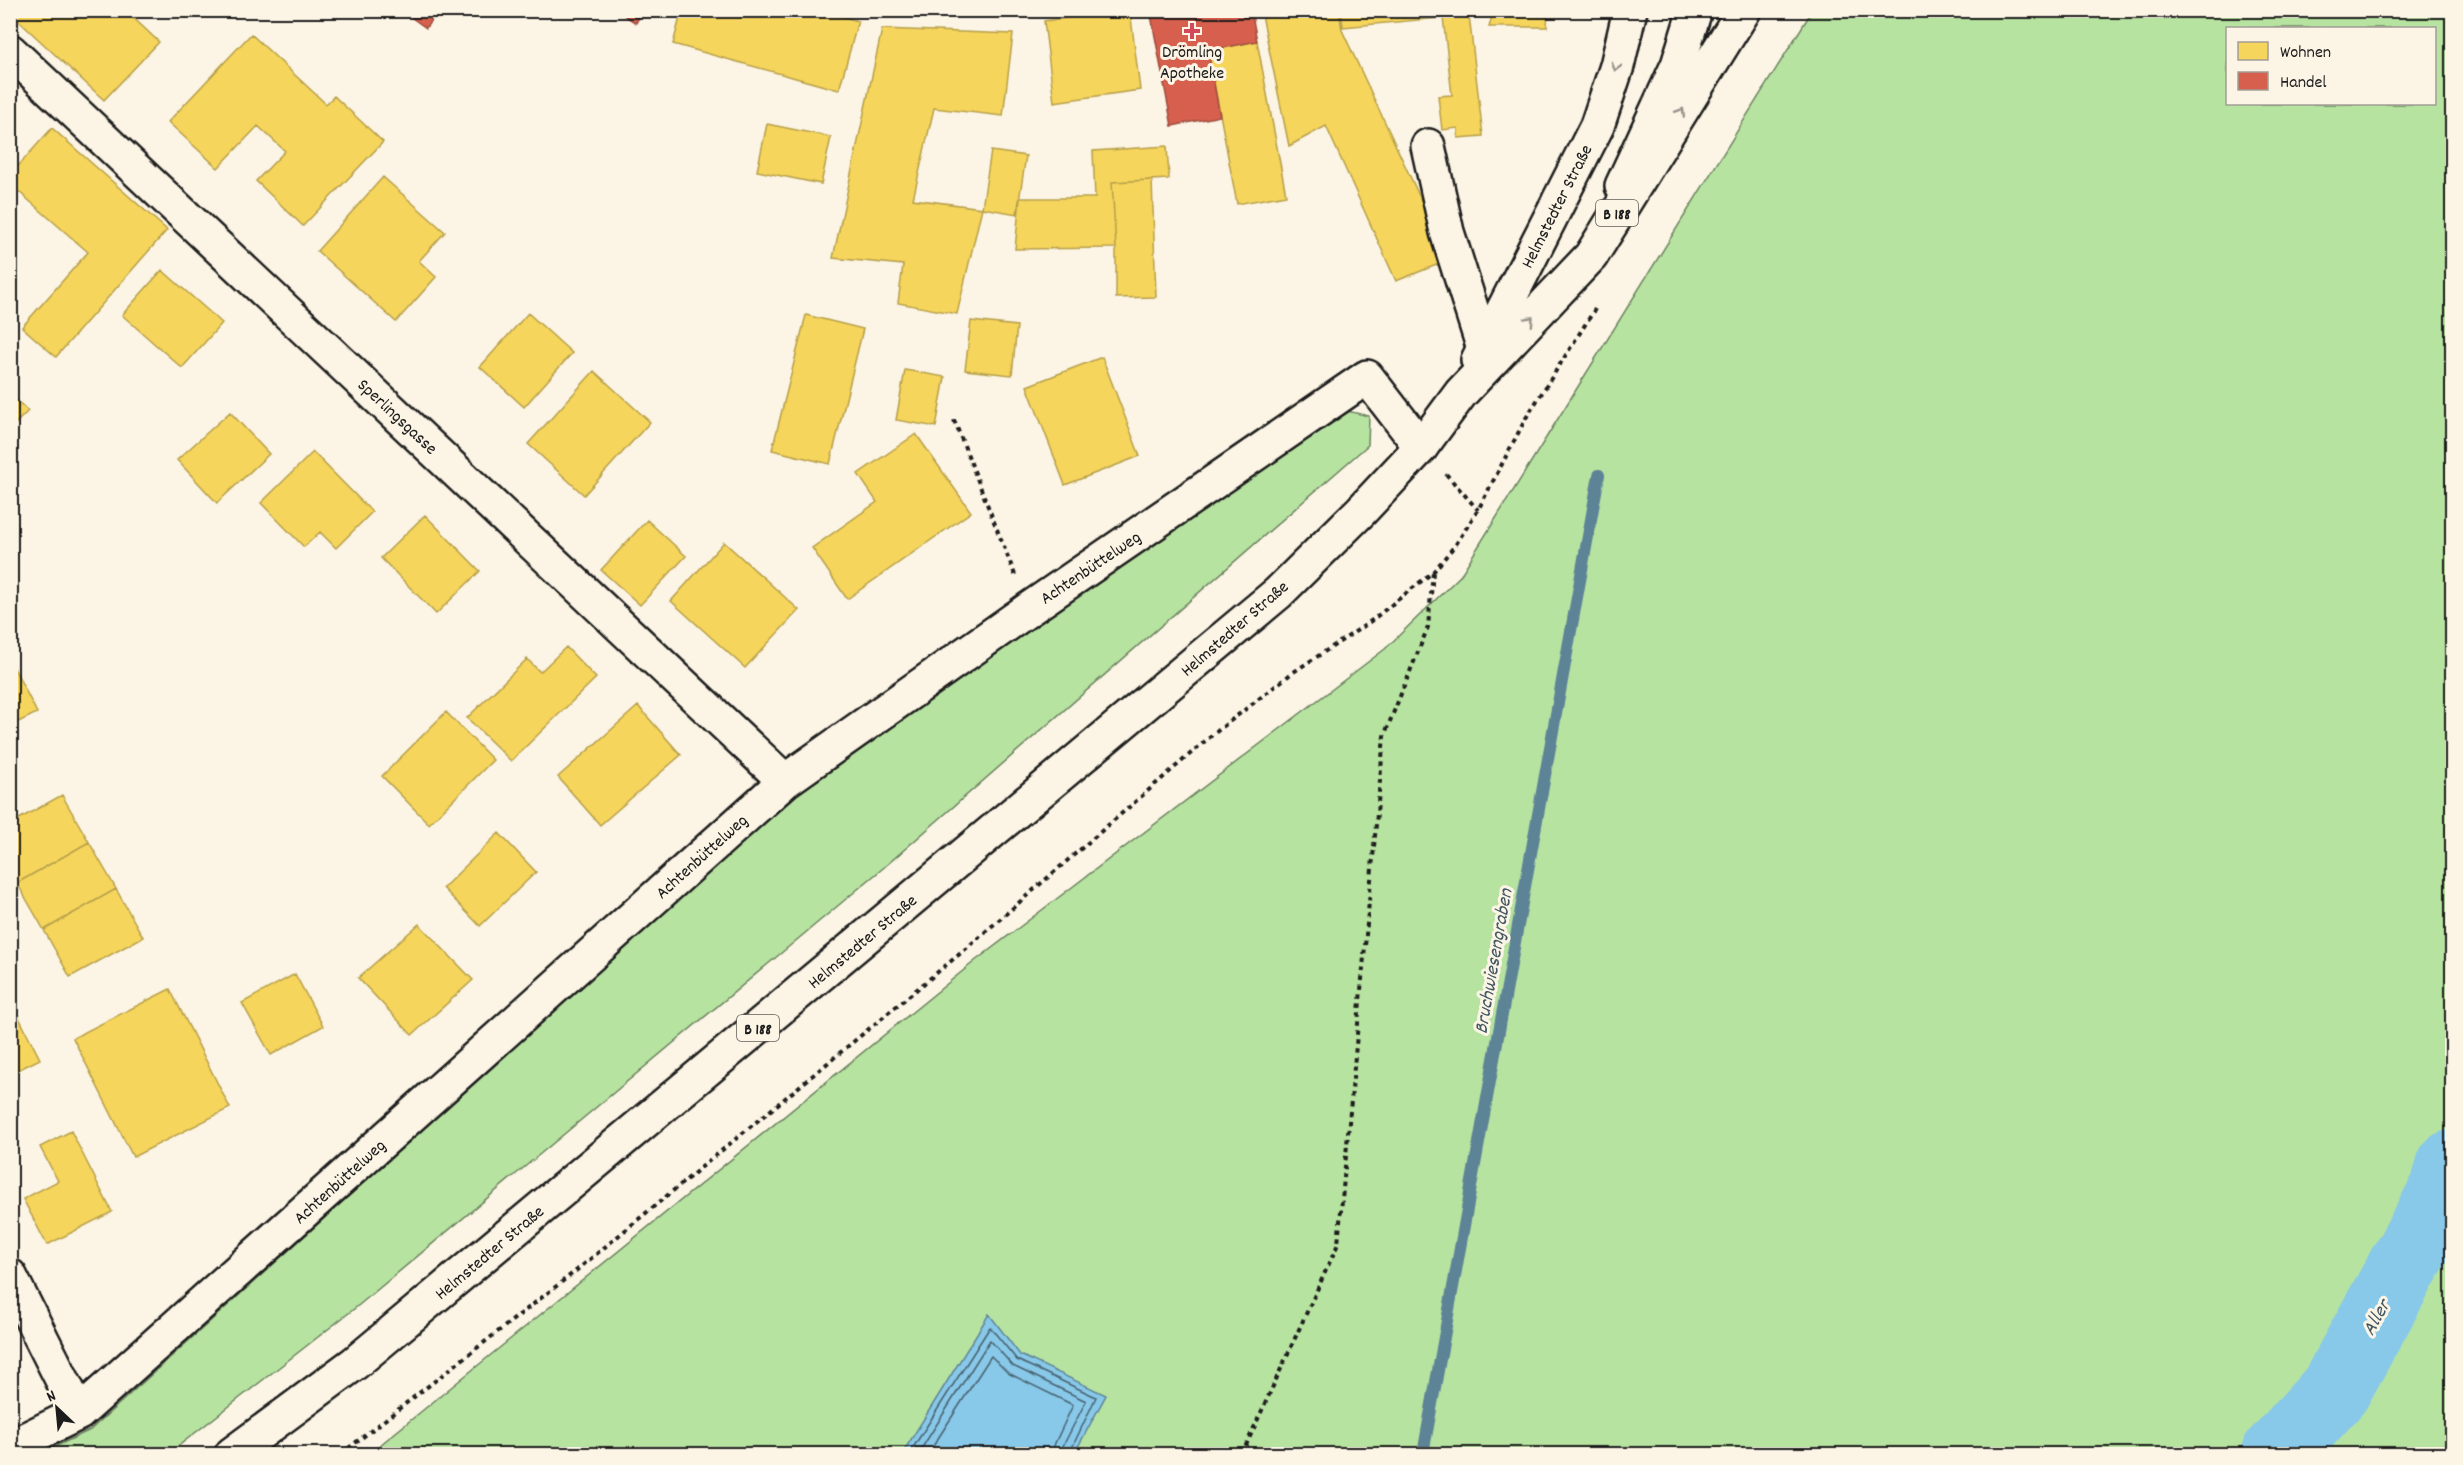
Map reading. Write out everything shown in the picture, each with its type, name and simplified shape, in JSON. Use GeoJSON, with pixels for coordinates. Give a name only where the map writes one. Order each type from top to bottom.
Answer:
{"type":"FeatureCollection","features":[{"type":"Feature","properties":{"kind":"street","name":"Helmstedter Straße"},"geometry":{"type":"LineString","coordinates":[[1461,393],[1597,126],[1617,66],[1630,10]]}},
{"type":"Feature","properties":{"kind":"street","name":"Helmstedter Straße"},"geometry":{"type":"LineString","coordinates":[[1590,256],[1678,65],[1695,10]]}},
{"type":"Feature","properties":{"kind":"street","name":"Helmstedter Straße"},"geometry":{"type":"LineString","coordinates":[[232,1455],[355,1363],[1278,593],[1361,511],[1421,447],[1461,393],[1590,256],[1744,10]]}},
{"type":"Feature","properties":{"kind":"street","name":"Sperlingsgasse"},"geometry":{"type":"LineString","coordinates":[[10,51],[785,781]]}},
{"type":"Feature","properties":{"kind":"street"},"geometry":{"type":"LineString","coordinates":[[1428,146],[1447,232],[1484,349]]}},
{"type":"Feature","properties":{"kind":"street","name":"Achtenbüttelweg"},"geometry":{"type":"LineString","coordinates":[[10,1447],[79,1413],[785,781],[1029,609],[1367,376],[1421,447]]}},
{"type":"Feature","properties":{"kind":"street"},"geometry":{"type":"LineString","coordinates":[[10,1276],[79,1413]]}},
{"type":"Feature","properties":{"kind":"path"},"geometry":{"type":"LineString","coordinates":[[954,420],[1029,609]]}},
{"type":"Feature","properties":{"kind":"path"},"geometry":{"type":"LineString","coordinates":[[341,1455],[586,1262],[962,952],[1211,736],[1292,673],[1367,624],[1433,572],[1456,544],[1478,510],[1421,447]]}},
{"type":"Feature","properties":{"kind":"path"},"geometry":{"type":"LineString","coordinates":[[1242,1455],[1338,1244],[1384,736],[1428,627],[1433,572]]}},
{"type":"Feature","properties":{"kind":"green space"},"geometry":{"type":"Polygon","coordinates":[[[1812,11],[2452,11],[2452,1454],[369,1454],[975,961],[1385,649],[1460,576],[1812,11]]]}},
{"type":"Feature","properties":{"kind":"green space"},"geometry":{"type":"Polygon","coordinates":[[[1334,408],[1369,416],[1368,445],[882,869],[359,1305],[168,1454],[40,1454],[90,1430],[809,780],[1334,408]]]}},
{"type":"Feature","properties":{"kind":"water"},"geometry":{"type":"Polygon","coordinates":[[[989,1314],[1020,1355],[1106,1395],[1074,1454],[902,1454],[989,1314]]]}},
{"type":"Feature","properties":{"kind":"building: Wohnen"},"geometry":{"type":"Polygon","coordinates":[[[10,10],[125,10],[159,42],[104,100],[10,13],[10,10]]]}},
{"type":"Feature","properties":{"kind":"building: Wohnen"},"geometry":{"type":"Polygon","coordinates":[[[682,10],[822,10],[858,21],[839,90],[673,44],[682,10]]]}},
{"type":"Feature","properties":{"kind":"building: Wohnen"},"geometry":{"type":"Polygon","coordinates":[[[1130,10],[1140,90],[1054,102],[1044,21],[1130,10]]]}},
{"type":"Feature","properties":{"kind":"building: Wohnen"},"geometry":{"type":"Polygon","coordinates":[[[1261,10],[1339,10],[1342,30],[1449,260],[1396,281],[1326,126],[1289,146],[1261,10]]]}},
{"type":"Feature","properties":{"kind":"building: Wohnen"},"geometry":{"type":"Polygon","coordinates":[[[1341,10],[1548,10],[1547,27],[1489,27],[1493,13],[1343,27],[1341,10]]]}},
{"type":"Feature","properties":{"kind":"building: Wohnen"},"geometry":{"type":"Polygon","coordinates":[[[1469,15],[1483,136],[1458,138],[1458,128],[1442,130],[1438,96],[1452,95],[1443,18],[1469,15]]]}},
{"type":"Feature","properties":{"kind":"building: Wohnen"},"geometry":{"type":"Polygon","coordinates":[[[882,29],[1013,34],[1003,116],[934,108],[913,199],[982,208],[957,314],[898,303],[903,265],[833,258],[882,29]]]}},
{"type":"Feature","properties":{"kind":"building: Wohnen"},"geometry":{"type":"Polygon","coordinates":[[[251,34],[326,104],[334,96],[383,142],[303,226],[256,181],[285,151],[258,126],[218,168],[168,122],[251,34]]]}},
{"type":"Feature","properties":{"kind":"building: Wohnen"},"geometry":{"type":"Polygon","coordinates":[[[1257,41],[1286,195],[1237,204],[1208,51],[1257,41]]]}},
{"type":"Feature","properties":{"kind":"building: Wohnen"},"geometry":{"type":"Polygon","coordinates":[[[767,124],[831,137],[821,184],[757,171],[767,124]]]}},
{"type":"Feature","properties":{"kind":"building: Wohnen"},"geometry":{"type":"Polygon","coordinates":[[[52,128],[167,230],[56,357],[22,327],[88,252],[10,184],[10,175],[52,128]]]}},
{"type":"Feature","properties":{"kind":"building: Wohnen"},"geometry":{"type":"Polygon","coordinates":[[[1167,146],[1169,179],[1112,182],[1116,248],[1015,249],[1020,198],[1095,198],[1093,151],[1167,146]]]}},
{"type":"Feature","properties":{"kind":"building: Wohnen"},"geometry":{"type":"Polygon","coordinates":[[[991,151],[1026,156],[1017,214],[982,208],[991,151]]]}},
{"type":"Feature","properties":{"kind":"building: Wohnen"},"geometry":{"type":"Polygon","coordinates":[[[383,177],[445,232],[419,261],[436,277],[396,322],[317,251],[383,177]]]}},
{"type":"Feature","properties":{"kind":"building: Wohnen"},"geometry":{"type":"Polygon","coordinates":[[[1152,180],[1156,297],[1116,298],[1112,182],[1152,180]]]}},
{"type":"Feature","properties":{"kind":"building: Wohnen"},"geometry":{"type":"Polygon","coordinates":[[[162,270],[222,323],[182,368],[122,315],[162,270]]]}},
{"type":"Feature","properties":{"kind":"building: Wohnen"},"geometry":{"type":"Polygon","coordinates":[[[528,313],[572,353],[524,407],[480,367],[528,313]]]}},
{"type":"Feature","properties":{"kind":"building: Wohnen"},"geometry":{"type":"Polygon","coordinates":[[[806,315],[863,329],[830,464],[772,450],[806,315]]]}},
{"type":"Feature","properties":{"kind":"building: Wohnen"},"geometry":{"type":"Polygon","coordinates":[[[971,321],[1017,326],[1012,375],[965,370],[971,321]]]}},
{"type":"Feature","properties":{"kind":"building: Wohnen"},"geometry":{"type":"Polygon","coordinates":[[[1102,357],[1140,456],[1065,485],[1027,386],[1102,357]]]}},
{"type":"Feature","properties":{"kind":"building: Wohnen"},"geometry":{"type":"Polygon","coordinates":[[[905,370],[945,377],[936,427],[896,420],[905,370]]]}},
{"type":"Feature","properties":{"kind":"building: Wohnen"},"geometry":{"type":"Polygon","coordinates":[[[594,371],[650,422],[584,495],[528,444],[594,371]]]}},
{"type":"Feature","properties":{"kind":"building: Wohnen"},"geometry":{"type":"Polygon","coordinates":[[[10,394],[28,411],[10,429],[10,394]]]}},
{"type":"Feature","properties":{"kind":"building: Wohnen"},"geometry":{"type":"Polygon","coordinates":[[[230,412],[269,454],[217,503],[177,460],[230,412]]]}},
{"type":"Feature","properties":{"kind":"building: Wohnen"},"geometry":{"type":"Polygon","coordinates":[[[916,434],[971,512],[847,599],[812,548],[877,502],[858,474],[916,434]]]}},
{"type":"Feature","properties":{"kind":"building: Wohnen"},"geometry":{"type":"Polygon","coordinates":[[[313,452],[372,512],[336,548],[320,532],[304,547],[261,503],[313,452]]]}},
{"type":"Feature","properties":{"kind":"building: Wohnen"},"geometry":{"type":"Polygon","coordinates":[[[425,515],[480,571],[436,614],[381,558],[425,515]]]}},
{"type":"Feature","properties":{"kind":"building: Wohnen"},"geometry":{"type":"Polygon","coordinates":[[[647,520],[686,556],[640,605],[601,570],[647,520]]]}},
{"type":"Feature","properties":{"kind":"building: Wohnen"},"geometry":{"type":"Polygon","coordinates":[[[724,542],[799,610],[745,668],[671,601],[724,542]]]}},
{"type":"Feature","properties":{"kind":"building: Wohnen"},"geometry":{"type":"Polygon","coordinates":[[[566,647],[596,678],[511,761],[467,718],[527,659],[540,672],[566,647]]]}},
{"type":"Feature","properties":{"kind":"building: Wohnen"},"geometry":{"type":"Polygon","coordinates":[[[10,660],[37,713],[10,726],[10,660]]]}},
{"type":"Feature","properties":{"kind":"building: Wohnen"},"geometry":{"type":"Polygon","coordinates":[[[638,706],[681,755],[600,825],[558,777],[638,706]]]}},
{"type":"Feature","properties":{"kind":"building: Wohnen"},"geometry":{"type":"Polygon","coordinates":[[[446,712],[493,760],[429,824],[382,776],[446,712]]]}},
{"type":"Feature","properties":{"kind":"building: Wohnen"},"geometry":{"type":"Polygon","coordinates":[[[62,795],[89,842],[17,883],[10,872],[10,824],[62,795]]]}},
{"type":"Feature","properties":{"kind":"building: Wohnen"},"geometry":{"type":"Polygon","coordinates":[[[499,833],[536,872],[480,926],[443,888],[499,833]]]}},
{"type":"Feature","properties":{"kind":"building: Wohnen"},"geometry":{"type":"Polygon","coordinates":[[[89,842],[116,889],[44,930],[17,883],[89,842]]]}},
{"type":"Feature","properties":{"kind":"building: Wohnen"},"geometry":{"type":"Polygon","coordinates":[[[116,889],[143,937],[70,977],[44,930],[116,889]]]}},
{"type":"Feature","properties":{"kind":"building: Wohnen"},"geometry":{"type":"Polygon","coordinates":[[[419,924],[473,980],[412,1035],[358,978],[419,924]]]}},
{"type":"Feature","properties":{"kind":"building: Wohnen"},"geometry":{"type":"Polygon","coordinates":[[[295,974],[323,1026],[271,1055],[242,1003],[295,974]]]}},
{"type":"Feature","properties":{"kind":"building: Wohnen"},"geometry":{"type":"Polygon","coordinates":[[[170,989],[230,1108],[133,1157],[73,1038],[170,989]]]}},
{"type":"Feature","properties":{"kind":"building: Wohnen"},"geometry":{"type":"Polygon","coordinates":[[[10,1000],[40,1059],[10,1074],[10,1000]]]}},
{"type":"Feature","properties":{"kind":"building: Wohnen"},"geometry":{"type":"Polygon","coordinates":[[[71,1131],[112,1212],[47,1245],[23,1199],[58,1181],[40,1147],[71,1131]]]}},
{"type":"Feature","properties":{"kind":"building: Handel"},"geometry":{"type":"Polygon","coordinates":[[[401,10],[438,10],[426,28],[401,10]]]}},
{"type":"Feature","properties":{"kind":"building: Handel"},"geometry":{"type":"Polygon","coordinates":[[[616,10],[643,10],[636,23],[616,10]]]}},
{"type":"Feature","properties":{"kind":"building: Handel"},"geometry":{"type":"Polygon","coordinates":[[[1150,10],[1251,10],[1257,41],[1208,51],[1220,116],[1172,126],[1150,10]]]}},
{"type":"Feature","properties":{"kind":"waterway","name":"Bruchwiesengraben"},"geometry":{"type":"LineString","coordinates":[[1423,1454],[1599,475]]}},
{"type":"Feature","properties":{"kind":"waterway","name":"Aller"},"geometry":{"type":"LineString","coordinates":[[2277,1454],[2335,1390],[2446,1189],[2452,1166]]}},
{"type":"Feature","properties":{"kind":"place","name":"Drömling Apotheke"},"geometry":{"type":"Point","coordinates":[1192,31]}}]}
